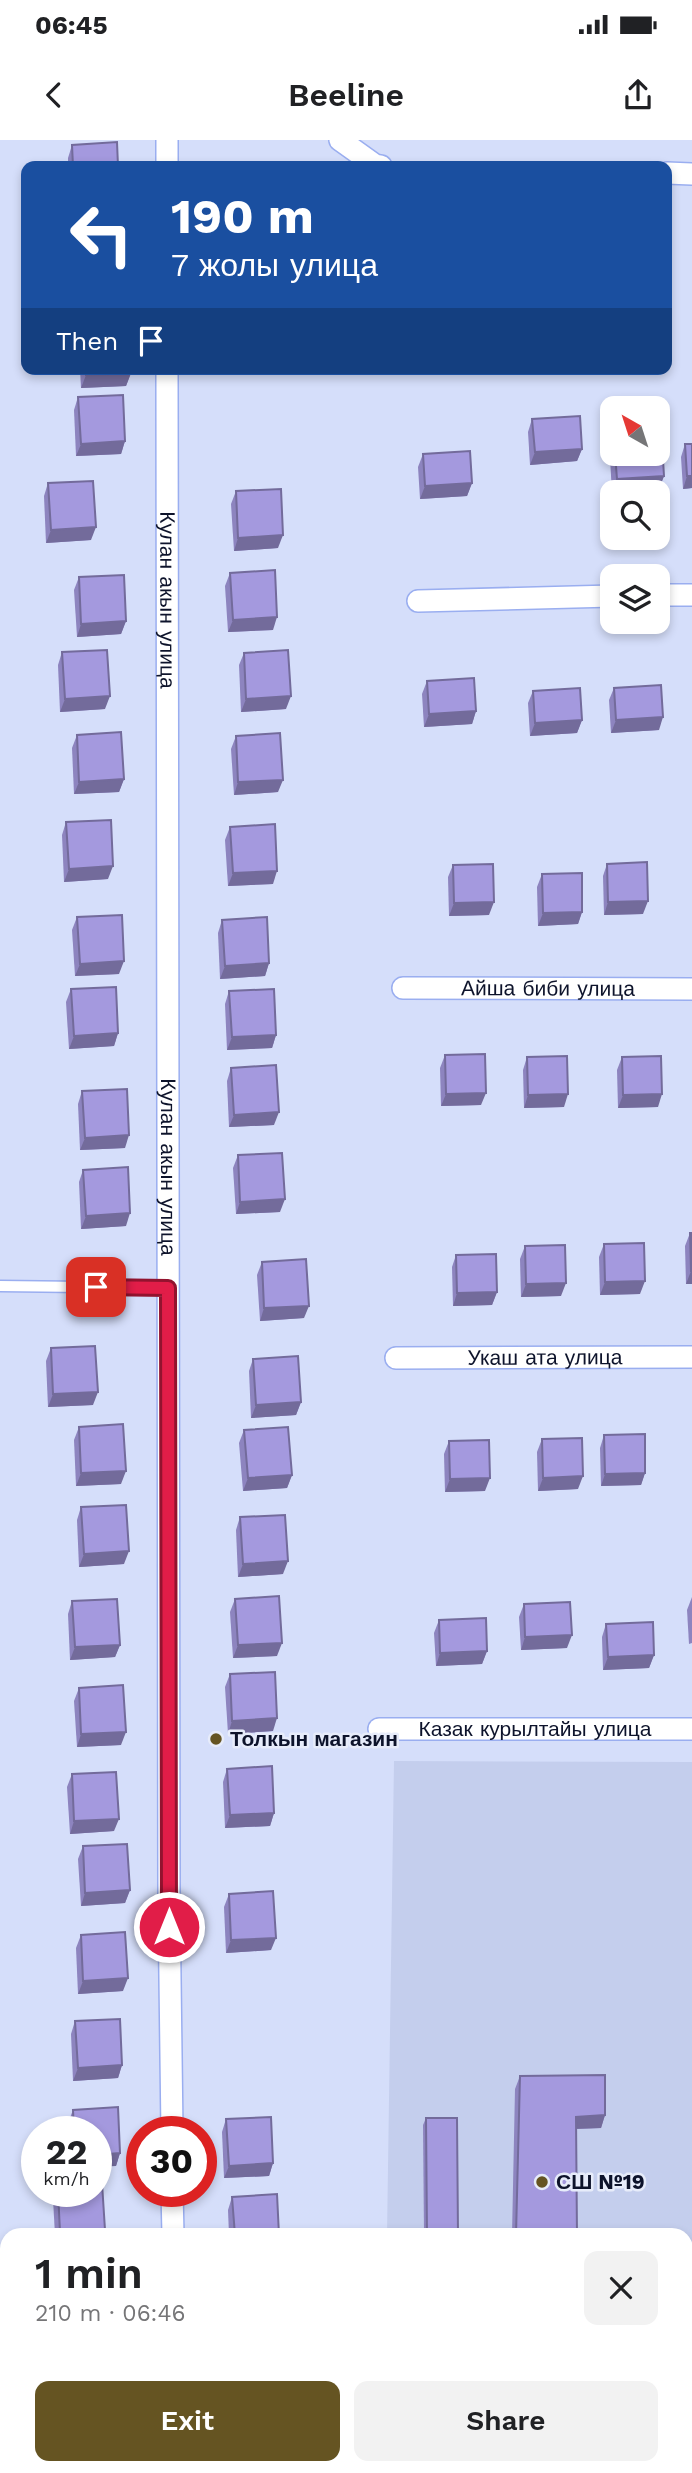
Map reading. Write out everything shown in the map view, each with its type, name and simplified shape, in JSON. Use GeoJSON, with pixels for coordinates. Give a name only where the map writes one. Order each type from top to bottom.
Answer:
{"type":"FeatureCollection","features":[{"type":"Feature","properties":{"kind":"street"},"geometry":{"type":"LineString","coordinates":[[167,140],[167,161]]}},
{"type":"Feature","properties":{"kind":"street"},"geometry":{"type":"LineString","coordinates":[[340,140],[369,161]]}},
{"type":"Feature","properties":{"kind":"street"},"geometry":{"type":"LineString","coordinates":[[672,173],[692,174]]}},
{"type":"Feature","properties":{"kind":"street","name":"Кулан акын улица"},"geometry":{"type":"LineString","coordinates":[[167,375],[169,1873],[172,2116]]}},
{"type":"Feature","properties":{"kind":"street"},"geometry":{"type":"LineString","coordinates":[[670,596],[692,595]]}},
{"type":"Feature","properties":{"kind":"street"},"geometry":{"type":"LineString","coordinates":[[418,600],[600,596]]}},
{"type":"Feature","properties":{"kind":"street","name":"Айша биби улица"},"geometry":{"type":"LineString","coordinates":[[403,988],[692,989]]}},
{"type":"Feature","properties":{"kind":"street","name":"Укаш ата улица"},"geometry":{"type":"LineString","coordinates":[[396,1358],[692,1357]]}},
{"type":"Feature","properties":{"kind":"street","name":"Казак курылтайы улица"},"geometry":{"type":"LineString","coordinates":[[379,1729],[692,1729]]}},
{"type":"Feature","properties":{"kind":"street"},"geometry":{"type":"LineString","coordinates":[[173,2207],[173,2228]]}},
{"type":"Feature","properties":{"kind":"lane"},"geometry":{"type":"LineString","coordinates":[[0,1286],[168,1288]]}},
{"type":"Feature","properties":{"kind":"shaded area"},"geometry":{"type":"Polygon","coordinates":[[[394,1761],[692,1762],[692,2228],[387,2228],[394,1761]]]}},
{"type":"Feature","properties":{"kind":"building"},"geometry":{"type":"Polygon","coordinates":[[[117,142],[118,161],[73,161],[72,145],[117,142]]]}},
{"type":"Feature","properties":{"kind":"building"},"geometry":{"type":"Polygon","coordinates":[[[123,395],[125,441],[81,444],[78,397],[123,395]]]}},
{"type":"Feature","properties":{"kind":"building"},"geometry":{"type":"Polygon","coordinates":[[[580,416],[582,449],[535,452],[532,419],[580,416]]]}},
{"type":"Feature","properties":{"kind":"building"},"geometry":{"type":"Polygon","coordinates":[[[685,444],[692,444],[692,476],[687,476],[685,444]]]}},
{"type":"Feature","properties":{"kind":"building"},"geometry":{"type":"Polygon","coordinates":[[[470,451],[472,483],[425,486],[423,454],[470,451]]]}},
{"type":"Feature","properties":{"kind":"building"},"geometry":{"type":"Polygon","coordinates":[[[616,466],[663,466],[664,476],[617,479],[616,466]]]}},
{"type":"Feature","properties":{"kind":"building"},"geometry":{"type":"Polygon","coordinates":[[[93,481],[96,527],[51,530],[48,483],[93,481]]]}},
{"type":"Feature","properties":{"kind":"building"},"geometry":{"type":"Polygon","coordinates":[[[281,489],[283,535],[238,538],[236,491],[281,489]]]}},
{"type":"Feature","properties":{"kind":"building"},"geometry":{"type":"Polygon","coordinates":[[[275,570],[277,617],[233,620],[230,573],[275,570]]]}},
{"type":"Feature","properties":{"kind":"building"},"geometry":{"type":"Polygon","coordinates":[[[124,575],[126,621],[81,624],[79,577],[124,575]]]}},
{"type":"Feature","properties":{"kind":"building"},"geometry":{"type":"Polygon","coordinates":[[[107,650],[110,696],[65,699],[62,652],[107,650]]]}},
{"type":"Feature","properties":{"kind":"building"},"geometry":{"type":"Polygon","coordinates":[[[288,650],[291,696],[246,699],[244,653],[288,650]]]}},
{"type":"Feature","properties":{"kind":"building"},"geometry":{"type":"Polygon","coordinates":[[[474,678],[476,711],[429,714],[427,681],[474,678]]]}},
{"type":"Feature","properties":{"kind":"building"},"geometry":{"type":"Polygon","coordinates":[[[661,685],[663,717],[616,720],[614,688],[661,685]]]}},
{"type":"Feature","properties":{"kind":"building"},"geometry":{"type":"Polygon","coordinates":[[[580,688],[582,720],[535,723],[533,691],[580,688]]]}},
{"type":"Feature","properties":{"kind":"building"},"geometry":{"type":"Polygon","coordinates":[[[121,732],[124,779],[79,782],[77,735],[121,732]]]}},
{"type":"Feature","properties":{"kind":"building"},"geometry":{"type":"Polygon","coordinates":[[[280,733],[283,780],[238,782],[236,736],[280,733]]]}},
{"type":"Feature","properties":{"kind":"building"},"geometry":{"type":"Polygon","coordinates":[[[111,820],[113,866],[69,869],[66,822],[111,820]]]}},
{"type":"Feature","properties":{"kind":"building"},"geometry":{"type":"Polygon","coordinates":[[[275,824],[277,871],[233,873],[230,827],[275,824]]]}},
{"type":"Feature","properties":{"kind":"building"},"geometry":{"type":"Polygon","coordinates":[[[647,862],[648,901],[608,902],[607,864],[647,862]]]}},
{"type":"Feature","properties":{"kind":"building"},"geometry":{"type":"Polygon","coordinates":[[[493,864],[494,902],[454,903],[453,865],[493,864]]]}},
{"type":"Feature","properties":{"kind":"building"},"geometry":{"type":"Polygon","coordinates":[[[582,873],[582,912],[543,913],[542,874],[582,873]]]}},
{"type":"Feature","properties":{"kind":"building"},"geometry":{"type":"Polygon","coordinates":[[[122,915],[124,961],[80,964],[77,917],[122,915]]]}},
{"type":"Feature","properties":{"kind":"building"},"geometry":{"type":"Polygon","coordinates":[[[267,917],[269,963],[225,966],[222,920],[267,917]]]}},
{"type":"Feature","properties":{"kind":"building"},"geometry":{"type":"Polygon","coordinates":[[[116,987],[118,1033],[74,1036],[71,989],[116,987]]]}},
{"type":"Feature","properties":{"kind":"building"},"geometry":{"type":"Polygon","coordinates":[[[274,989],[276,1035],[232,1037],[229,991],[274,989]]]}},
{"type":"Feature","properties":{"kind":"building"},"geometry":{"type":"Polygon","coordinates":[[[485,1054],[486,1093],[446,1094],[445,1055],[485,1054]]]}},
{"type":"Feature","properties":{"kind":"building"},"geometry":{"type":"Polygon","coordinates":[[[567,1056],[568,1094],[528,1095],[527,1057],[567,1056]]]}},
{"type":"Feature","properties":{"kind":"building"},"geometry":{"type":"Polygon","coordinates":[[[661,1056],[662,1094],[623,1095],[622,1057],[661,1056]]]}},
{"type":"Feature","properties":{"kind":"building"},"geometry":{"type":"Polygon","coordinates":[[[276,1065],[279,1112],[234,1115],[231,1068],[276,1065]]]}},
{"type":"Feature","properties":{"kind":"building"},"geometry":{"type":"Polygon","coordinates":[[[127,1089],[129,1135],[85,1138],[82,1091],[127,1089]]]}},
{"type":"Feature","properties":{"kind":"building"},"geometry":{"type":"Polygon","coordinates":[[[282,1153],[285,1199],[240,1202],[238,1155],[282,1153]]]}},
{"type":"Feature","properties":{"kind":"building"},"geometry":{"type":"Polygon","coordinates":[[[128,1167],[130,1213],[86,1216],[83,1170],[128,1167]]]}},
{"type":"Feature","properties":{"kind":"building"},"geometry":{"type":"Polygon","coordinates":[[[692,1233],[692,1271],[691,1271],[692,1233]]]}},
{"type":"Feature","properties":{"kind":"building"},"geometry":{"type":"Polygon","coordinates":[[[644,1243],[645,1281],[605,1282],[604,1244],[644,1243]]]}},
{"type":"Feature","properties":{"kind":"building"},"geometry":{"type":"Polygon","coordinates":[[[565,1245],[566,1283],[526,1284],[525,1246],[565,1245]]]}},
{"type":"Feature","properties":{"kind":"building"},"geometry":{"type":"Polygon","coordinates":[[[496,1254],[497,1292],[457,1293],[456,1255],[496,1254]]]}},
{"type":"Feature","properties":{"kind":"building"},"geometry":{"type":"Polygon","coordinates":[[[306,1259],[309,1306],[264,1308],[262,1262],[306,1259]]]}},
{"type":"Feature","properties":{"kind":"building"},"geometry":{"type":"Polygon","coordinates":[[[95,1346],[98,1392],[53,1394],[51,1348],[95,1346]]]}},
{"type":"Feature","properties":{"kind":"building"},"geometry":{"type":"Polygon","coordinates":[[[298,1356],[301,1402],[256,1405],[253,1359],[298,1356]]]}},
{"type":"Feature","properties":{"kind":"building"},"geometry":{"type":"Polygon","coordinates":[[[123,1424],[126,1471],[81,1473],[79,1427],[123,1424]]]}},
{"type":"Feature","properties":{"kind":"building"},"geometry":{"type":"Polygon","coordinates":[[[288,1427],[292,1475],[248,1478],[244,1430],[288,1427]]]}},
{"type":"Feature","properties":{"kind":"building"},"geometry":{"type":"Polygon","coordinates":[[[645,1434],[645,1473],[605,1474],[604,1435],[645,1434]]]}},
{"type":"Feature","properties":{"kind":"building"},"geometry":{"type":"Polygon","coordinates":[[[582,1438],[583,1476],[543,1478],[542,1439],[582,1438]]]}},
{"type":"Feature","properties":{"kind":"building"},"geometry":{"type":"Polygon","coordinates":[[[489,1440],[490,1478],[450,1479],[449,1441],[489,1440]]]}},
{"type":"Feature","properties":{"kind":"building"},"geometry":{"type":"Polygon","coordinates":[[[126,1505],[129,1551],[84,1554],[81,1507],[126,1505]]]}},
{"type":"Feature","properties":{"kind":"building"},"geometry":{"type":"Polygon","coordinates":[[[285,1515],[288,1561],[243,1564],[240,1517],[285,1515]]]}},
{"type":"Feature","properties":{"kind":"building"},"geometry":{"type":"Polygon","coordinates":[[[279,1596],[282,1643],[238,1645],[235,1599],[279,1596]]]}},
{"type":"Feature","properties":{"kind":"building"},"geometry":{"type":"Polygon","coordinates":[[[117,1599],[120,1645],[75,1647],[72,1601],[117,1599]]]}},
{"type":"Feature","properties":{"kind":"building"},"geometry":{"type":"Polygon","coordinates":[[[570,1602],[572,1635],[525,1637],[524,1604],[570,1602]]]}},
{"type":"Feature","properties":{"kind":"building"},"geometry":{"type":"Polygon","coordinates":[[[486,1618],[487,1651],[440,1653],[439,1620],[486,1618]]]}},
{"type":"Feature","properties":{"kind":"building"},"geometry":{"type":"Polygon","coordinates":[[[653,1622],[654,1655],[608,1657],[606,1624],[653,1622]]]}},
{"type":"Feature","properties":{"kind":"building"},"geometry":{"type":"Polygon","coordinates":[[[275,1672],[277,1718],[232,1721],[230,1674],[275,1672]]]}},
{"type":"Feature","properties":{"kind":"building"},"geometry":{"type":"Polygon","coordinates":[[[123,1685],[126,1732],[81,1734],[79,1688],[123,1685]]]}},
{"type":"Feature","properties":{"kind":"building"},"geometry":{"type":"Polygon","coordinates":[[[272,1766],[274,1813],[230,1815],[227,1769],[272,1766]]]}},
{"type":"Feature","properties":{"kind":"building"},"geometry":{"type":"Polygon","coordinates":[[[116,1772],[119,1819],[74,1821],[72,1774],[116,1772]]]}},
{"type":"Feature","properties":{"kind":"building"},"geometry":{"type":"Polygon","coordinates":[[[127,1844],[130,1890],[85,1893],[83,1846],[127,1844]]]}},
{"type":"Feature","properties":{"kind":"building"},"geometry":{"type":"Polygon","coordinates":[[[273,1891],[276,1938],[231,1940],[229,1894],[273,1891]]]}},
{"type":"Feature","properties":{"kind":"building"},"geometry":{"type":"Polygon","coordinates":[[[125,1932],[128,1978],[83,1981],[81,1935],[125,1932]]]}},
{"type":"Feature","properties":{"kind":"building"},"geometry":{"type":"Polygon","coordinates":[[[120,2019],[122,2065],[78,2068],[75,2021],[120,2019]]]}},
{"type":"Feature","properties":{"kind":"building","name":"СШ №19"},"geometry":{"type":"Polygon","coordinates":[[[605,2075],[605,2115],[576,2117],[577,2228],[516,2228],[520,2076],[605,2075]]]}},
{"type":"Feature","properties":{"kind":"building"},"geometry":{"type":"Polygon","coordinates":[[[118,2107],[120,2153],[112,2154],[112,2116],[73,2116],[73,2110],[118,2107]]]}},
{"type":"Feature","properties":{"kind":"building"},"geometry":{"type":"Polygon","coordinates":[[[271,2117],[273,2163],[229,2166],[226,2119],[271,2117]]]}},
{"type":"Feature","properties":{"kind":"building"},"geometry":{"type":"Polygon","coordinates":[[[426,2118],[457,2118],[458,2228],[427,2228],[426,2118]]]}},
{"type":"Feature","properties":{"kind":"building"},"geometry":{"type":"Polygon","coordinates":[[[277,2194],[279,2228],[234,2228],[232,2197],[277,2194]]]}},
{"type":"Feature","properties":{"kind":"building"},"geometry":{"type":"Polygon","coordinates":[[[59,2207],[104,2207],[105,2228],[60,2228],[59,2207]]]}},
{"type":"Feature","properties":{"kind":"place","name":"Толкын магазин"},"geometry":{"type":"Point","coordinates":[216,1739]}},
{"type":"Feature","properties":{"kind":"place","name":"СШ №19"},"geometry":{"type":"Point","coordinates":[542,2182]}},
{"type":"Feature","properties":{"kind":"route"},"geometry":{"type":"LineString","coordinates":[[96,1287],[168,1288],[169,1927]]}}]}
